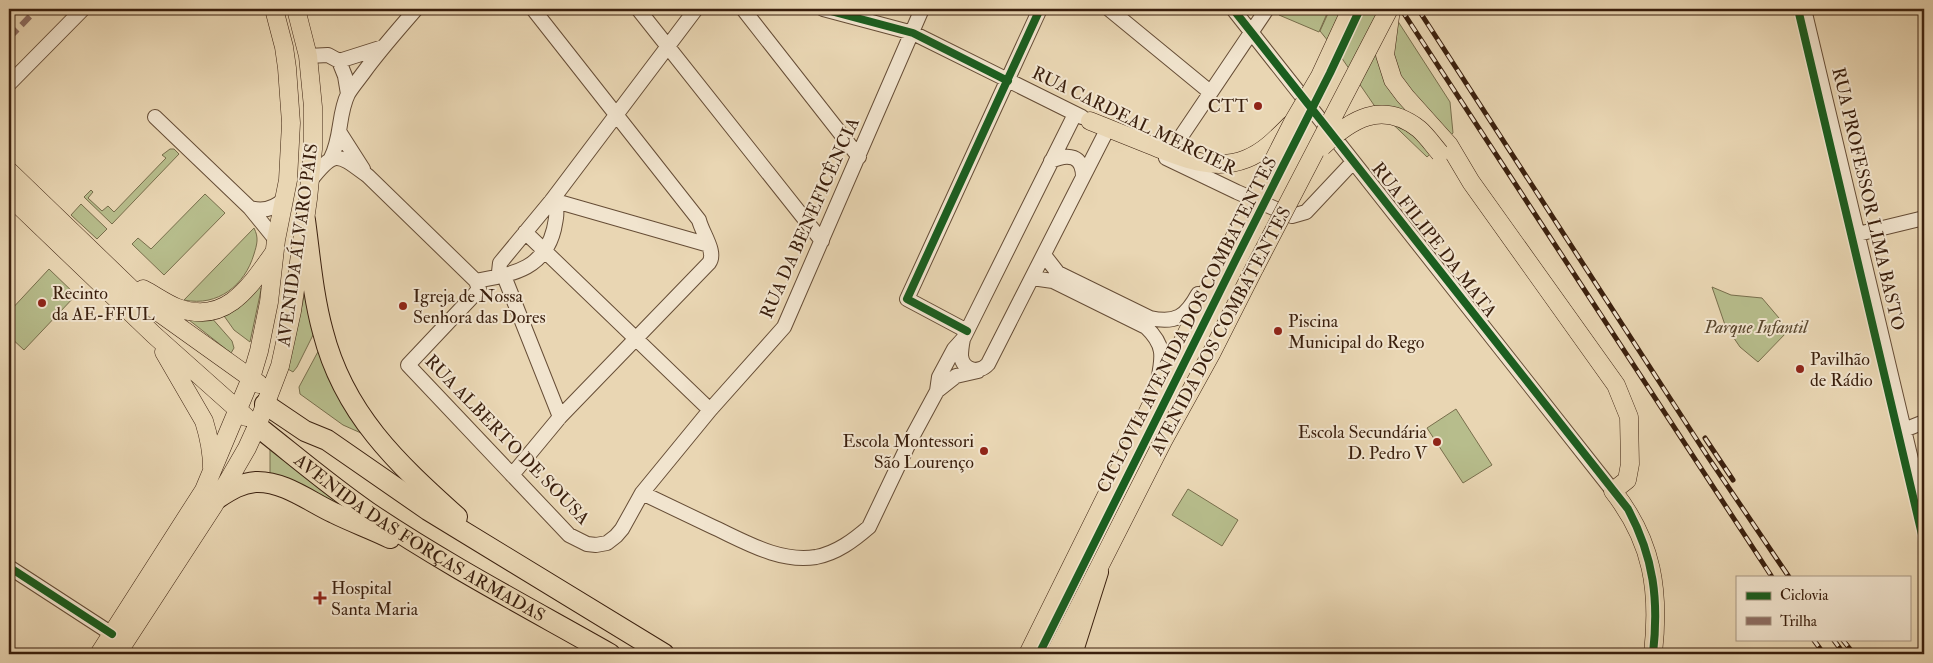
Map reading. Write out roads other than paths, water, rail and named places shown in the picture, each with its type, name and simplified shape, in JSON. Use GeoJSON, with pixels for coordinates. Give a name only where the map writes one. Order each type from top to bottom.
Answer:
{"type":"FeatureCollection","features":[{"type":"Feature","properties":{"kind":"highway"},"geometry":{"type":"LineString","coordinates":[[305,220],[317,307],[323,333],[337,373],[353,404],[370,430],[388,452],[495,552]]}},
{"type":"Feature","properties":{"kind":"highway","name":"AVENIDA DAS FORÇAS ARMADAS"},"geometry":{"type":"LineString","coordinates":[[268,398],[311,420],[327,440],[428,510],[664,654]]}},
{"type":"Feature","properties":{"kind":"highway","name":"AVENIDA DAS FORÇAS ARMADAS"},"geometry":{"type":"LineString","coordinates":[[258,426],[350,500],[451,564],[610,654]]}},
{"type":"Feature","properties":{"kind":"highway"},"geometry":{"type":"LineString","coordinates":[[218,498],[231,489],[246,484],[256,482],[275,485],[451,564]]}},
{"type":"Feature","properties":{"kind":"highway"},"geometry":{"type":"LineString","coordinates":[[1072,654],[1098,572]]}},
{"type":"Feature","properties":{"kind":"main road","name":"AVENIDA ÁLVARO PAIS"},"geometry":{"type":"LineString","coordinates":[[99,654],[197,502],[251,378],[265,329],[275,246],[288,180],[291,123],[287,68],[274,9]]}},
{"type":"Feature","properties":{"kind":"main road","name":"AVENIDA ÁLVARO PAIS"},"geometry":{"type":"LineString","coordinates":[[117,654],[218,498],[258,426],[280,366],[292,311],[313,149],[314,107],[308,56],[296,9]]}},
{"type":"Feature","properties":{"kind":"main road","name":"AVENIDA DOS COMBATENTES"},"geometry":{"type":"LineString","coordinates":[[1028,654],[1227,252],[1293,122],[1320,76],[1351,9]]}},
{"type":"Feature","properties":{"kind":"main road"},"geometry":{"type":"LineString","coordinates":[[1390,9],[1385,55],[1389,72],[1401,92],[1471,182],[1616,385],[1629,417],[1630,464],[1627,480],[1613,490],[1628,509],[1637,526],[1651,565],[1655,591],[1656,621],[1653,654]]}},
{"type":"Feature","properties":{"kind":"main road","name":"AVENIDA DOS COMBATENTES"},"geometry":{"type":"LineString","coordinates":[[1055,654],[1163,441],[1211,354],[1311,158],[1390,9]]}},
{"type":"Feature","properties":{"kind":"main road"},"geometry":{"type":"LineString","coordinates":[[287,68],[308,56]]}},
{"type":"Feature","properties":{"kind":"main road"},"geometry":{"type":"LineString","coordinates":[[1311,158],[1342,128],[1374,115],[1384,115],[1404,120],[1444,149]]}},
{"type":"Feature","properties":{"kind":"main road"},"geometry":{"type":"LineString","coordinates":[[1082,117],[1186,159],[1213,164],[1236,163],[1252,156],[1267,147],[1293,122]]}},
{"type":"Feature","properties":{"kind":"main road","name":"AVENIDA DAS FORÇAS ARMADAS"},"geometry":{"type":"LineString","coordinates":[[9,171],[147,304],[251,378],[268,398]]}},
{"type":"Feature","properties":{"kind":"main road","name":"AVENIDA DAS FORÇAS ARMADAS"},"geometry":{"type":"LineString","coordinates":[[9,196],[154,335],[258,426]]}},
{"type":"Feature","properties":{"kind":"main road"},"geometry":{"type":"LineString","coordinates":[[116,275],[178,308],[197,312],[218,309],[238,299],[251,286],[275,246]]}},
{"type":"Feature","properties":{"kind":"main road"},"geometry":{"type":"LineString","coordinates":[[154,335],[197,405],[204,421],[212,450],[212,471]]}},
{"type":"Feature","properties":{"kind":"main road"},"geometry":{"type":"LineString","coordinates":[[238,410],[246,402],[268,398]]}},
{"type":"Feature","properties":{"kind":"street"},"geometry":{"type":"LineString","coordinates":[[9,84],[83,9]]}},
{"type":"Feature","properties":{"kind":"street"},"geometry":{"type":"LineString","coordinates":[[310,181],[325,162],[331,158],[336,149],[348,94],[383,47],[416,9]]}},
{"type":"Feature","properties":{"kind":"street"},"geometry":{"type":"LineString","coordinates":[[512,475],[560,417],[711,260],[713,252],[699,220],[533,9]]}},
{"type":"Feature","properties":{"kind":"street"},"geometry":{"type":"LineString","coordinates":[[638,9],[822,241]]}},
{"type":"Feature","properties":{"kind":"street"},"geometry":{"type":"LineString","coordinates":[[560,417],[504,276],[499,272],[500,263],[552,200],[696,9]]}},
{"type":"Feature","properties":{"kind":"street"},"geometry":{"type":"LineString","coordinates":[[743,9],[859,157]]}},
{"type":"Feature","properties":{"kind":"street","name":"RUA CARDEAL MERCIER"},"geometry":{"type":"LineString","coordinates":[[823,9],[902,32],[913,33],[1107,130],[1292,216],[1306,212],[1353,162]]}},
{"type":"Feature","properties":{"kind":"street","name":"RUA DA BENEFICÊNCIA"},"geometry":{"type":"LineString","coordinates":[[642,493],[710,410],[784,327],[922,9]]}},
{"type":"Feature","properties":{"kind":"street"},"geometry":{"type":"LineString","coordinates":[[965,335],[907,299],[1040,9]]}},
{"type":"Feature","properties":{"kind":"street"},"geometry":{"type":"LineString","coordinates":[[1109,9],[1210,92]]}},
{"type":"Feature","properties":{"kind":"street","name":"RUA FILIPE DA MATA"},"geometry":{"type":"LineString","coordinates":[[1233,9],[1613,490]]}},
{"type":"Feature","properties":{"kind":"street"},"geometry":{"type":"LineString","coordinates":[[1180,138],[1266,9]]}},
{"type":"Feature","properties":{"kind":"street","name":"RUA PROFESSOR LIMA BASTO"},"geometry":{"type":"LineString","coordinates":[[1804,9],[1924,514]]}},
{"type":"Feature","properties":{"kind":"street"},"geometry":{"type":"LineString","coordinates":[[339,61],[383,47]]}},
{"type":"Feature","properties":{"kind":"street"},"geometry":{"type":"LineString","coordinates":[[308,56],[328,56],[339,61],[346,76],[348,94]]}},
{"type":"Feature","properties":{"kind":"street"},"geometry":{"type":"LineString","coordinates":[[155,116],[250,208],[275,246]]}},
{"type":"Feature","properties":{"kind":"street"},"geometry":{"type":"LineString","coordinates":[[642,493],[747,543],[777,555],[816,557],[831,552],[858,537],[869,527],[910,441],[937,391],[939,377],[954,349],[965,335],[1051,161],[1082,117]]}},
{"type":"Feature","properties":{"kind":"street"},"geometry":{"type":"LineString","coordinates":[[937,391],[956,376],[984,369],[988,364],[1107,130]]}},
{"type":"Feature","properties":{"kind":"street"},"geometry":{"type":"LineString","coordinates":[[340,133],[368,176]]}},
{"type":"Feature","properties":{"kind":"street"},"geometry":{"type":"LineString","coordinates":[[1051,161],[1065,156],[1077,159],[1083,170],[1083,177]]}},
{"type":"Feature","properties":{"kind":"street"},"geometry":{"type":"LineString","coordinates":[[331,158],[341,158],[368,176],[476,281],[513,274],[538,259],[552,238],[557,216],[556,205],[552,200]]}},
{"type":"Feature","properties":{"kind":"street"},"geometry":{"type":"LineString","coordinates":[[250,208],[265,210],[278,205],[284,199]]}},
{"type":"Feature","properties":{"kind":"street"},"geometry":{"type":"LineString","coordinates":[[552,200],[709,245]]}},
{"type":"Feature","properties":{"kind":"street"},"geometry":{"type":"LineString","coordinates":[[1858,234],[1924,218]]}},
{"type":"Feature","properties":{"kind":"street"},"geometry":{"type":"LineString","coordinates":[[525,232],[710,410]]}},
{"type":"Feature","properties":{"kind":"street"},"geometry":{"type":"LineString","coordinates":[[1044,255],[1058,272],[1150,318],[1162,321],[1174,319],[1187,311],[1208,276],[1227,252]]}},
{"type":"Feature","properties":{"kind":"street"},"geometry":{"type":"LineString","coordinates":[[1032,278],[1053,281],[1146,327],[1154,335],[1161,348],[1162,358],[1154,401]]}},
{"type":"Feature","properties":{"kind":"street","name":"RUA ALBERTO DE SOUSA"},"geometry":{"type":"LineString","coordinates":[[476,281],[478,289],[474,295],[408,366],[569,535],[586,544],[596,545],[607,542],[622,529],[642,493]]}},
{"type":"Feature","properties":{"kind":"street"},"geometry":{"type":"LineString","coordinates":[[965,335],[961,357],[970,369],[978,371]]}},
{"type":"Feature","properties":{"kind":"street"},"geometry":{"type":"LineString","coordinates":[[1904,430],[1924,422]]}},
{"type":"Feature","properties":{"kind":"street"},"geometry":{"type":"LineString","coordinates":[[9,567],[112,634]]}},
{"type":"Feature","properties":{"kind":"railway"},"geometry":{"type":"LineString","coordinates":[[1401,9],[1771,576]]}},
{"type":"Feature","properties":{"kind":"railway"},"geometry":{"type":"LineString","coordinates":[[1418,9],[1708,457],[1788,576]]}},
{"type":"Feature","properties":{"kind":"railway"},"geometry":{"type":"LineString","coordinates":[[1705,438],[1733,480]]}},
{"type":"Feature","properties":{"kind":"railway"},"geometry":{"type":"LineString","coordinates":[[1814,640],[1824,654]]}},
{"type":"Feature","properties":{"kind":"railway"},"geometry":{"type":"LineString","coordinates":[[1834,640],[1844,654]]}},
{"type":"Feature","properties":{"kind":"railway"},"geometry":{"type":"LineString","coordinates":[[1843,640],[1854,654]]}},
{"type":"Feature","properties":{"kind":"place","name":"CTT"},"geometry":{"type":"Point","coordinates":[1258,106]}},
{"type":"Feature","properties":{"kind":"place","name":"Recinto da AE-FFUL"},"geometry":{"type":"Point","coordinates":[42,303]}},
{"type":"Feature","properties":{"kind":"place","name":"Igreja de Nossa Senhora das Dores"},"geometry":{"type":"Point","coordinates":[403,306]}},
{"type":"Feature","properties":{"kind":"place","name":"Piscina Municipal do Rego"},"geometry":{"type":"Point","coordinates":[1278,331]}},
{"type":"Feature","properties":{"kind":"place","name":"Pavilhão de Rádio"},"geometry":{"type":"Point","coordinates":[1800,369]}},
{"type":"Feature","properties":{"kind":"place","name":"Escola Secundária D. Pedro V"},"geometry":{"type":"Point","coordinates":[1437,442]}},
{"type":"Feature","properties":{"kind":"place","name":"Escola Montessori São Lourenço"},"geometry":{"type":"Point","coordinates":[984,451]}},
{"type":"Feature","properties":{"kind":"place","name":"Hospital Santa Maria"},"geometry":{"type":"Point","coordinates":[320,598]}},
{"type":"Feature","properties":{"kind":"park label","name":"Parque Infantil"},"geometry":{"type":"Point","coordinates":[1756,327]}}]}
